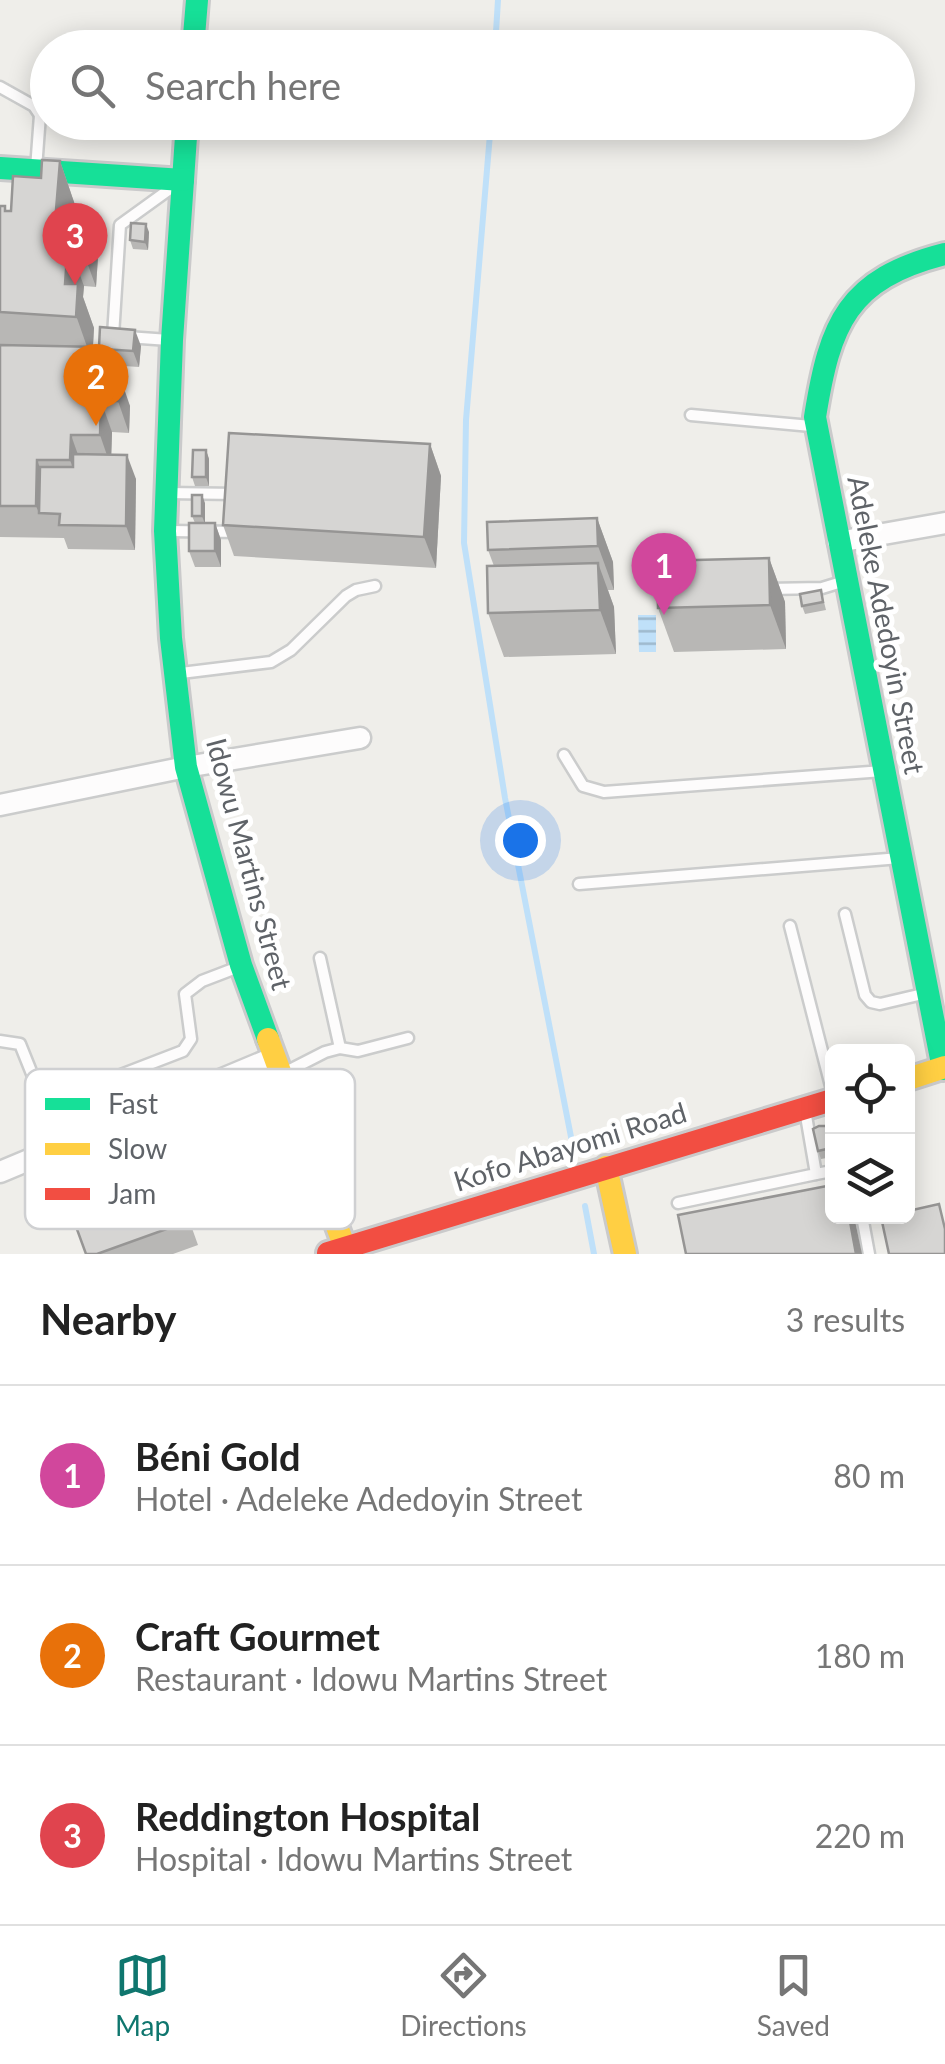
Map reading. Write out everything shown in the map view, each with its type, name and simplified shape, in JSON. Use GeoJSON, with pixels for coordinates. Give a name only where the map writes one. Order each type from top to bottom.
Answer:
{"type":"FeatureCollection","features":[{"type":"Feature","properties":{"kind":"street"},"geometry":{"type":"LineString","coordinates":[[194,30],[197,0]]}},
{"type":"Feature","properties":{"kind":"street","name":"Idowu Martins Street"},"geometry":{"type":"LineString","coordinates":[[186,140],[172,340],[165,531],[174,673],[186,767],[241,966],[279,1069]]}},
{"type":"Feature","properties":{"kind":"street"},"geometry":{"type":"LineString","coordinates":[[0,168],[29,174],[183,180]]}},
{"type":"Feature","properties":{"kind":"street","name":"Adeleke Adedoyin Street"},"geometry":{"type":"LineString","coordinates":[[944,1068],[815,417],[820,376],[833,336],[852,301],[883,276],[945,254]]}},
{"type":"Feature","properties":{"kind":"street"},"geometry":{"type":"LineString","coordinates":[[838,542],[945,523]]}},
{"type":"Feature","properties":{"kind":"street"},"geometry":{"type":"LineString","coordinates":[[0,805],[186,767],[360,738]]}},
{"type":"Feature","properties":{"kind":"street"},"geometry":{"type":"LineString","coordinates":[[270,1069],[278,1066]]}},
{"type":"Feature","properties":{"kind":"street"},"geometry":{"type":"LineString","coordinates":[[915,1077],[944,1068]]}},
{"type":"Feature","properties":{"kind":"street","name":"Kofo Abayomi Road"},"geometry":{"type":"LineString","coordinates":[[336,1251],[606,1166],[825,1104]]}},
{"type":"Feature","properties":{"kind":"street"},"geometry":{"type":"LineString","coordinates":[[0,1172],[25,1161]]}},
{"type":"Feature","properties":{"kind":"street"},"geometry":{"type":"LineString","coordinates":[[606,1166],[624,1254]]}},
{"type":"Feature","properties":{"kind":"lane"},"geometry":{"type":"LineString","coordinates":[[0,87],[30,104]]}},
{"type":"Feature","properties":{"kind":"lane"},"geometry":{"type":"LineString","coordinates":[[29,174],[37,140]]}},
{"type":"Feature","properties":{"kind":"lane"},"geometry":{"type":"LineString","coordinates":[[172,340],[114,336],[120,225],[183,180]]}},
{"type":"Feature","properties":{"kind":"lane"},"geometry":{"type":"LineString","coordinates":[[691,415],[817,427]]}},
{"type":"Feature","properties":{"kind":"lane"},"geometry":{"type":"LineString","coordinates":[[166,493],[243,494]]}},
{"type":"Feature","properties":{"kind":"lane"},"geometry":{"type":"LineString","coordinates":[[165,531],[256,532]]}},
{"type":"Feature","properties":{"kind":"lane"},"geometry":{"type":"LineString","coordinates":[[755,589],[822,588],[846,581]]}},
{"type":"Feature","properties":{"kind":"lane"},"geometry":{"type":"LineString","coordinates":[[174,673],[271,662],[291,650],[346,596],[375,586]]}},
{"type":"Feature","properties":{"kind":"lane"},"geometry":{"type":"LineString","coordinates":[[564,756],[583,786],[604,792],[884,771]]}},
{"type":"Feature","properties":{"kind":"lane"},"geometry":{"type":"LineString","coordinates":[[579,884],[901,858]]}},
{"type":"Feature","properties":{"kind":"lane"},"geometry":{"type":"LineString","coordinates":[[845,914],[865,995],[871,1002],[880,1004],[928,992]]}},
{"type":"Feature","properties":{"kind":"lane"},"geometry":{"type":"LineString","coordinates":[[790,926],[825,1063]]}},
{"type":"Feature","properties":{"kind":"lane"},"geometry":{"type":"LineString","coordinates":[[320,958],[340,1048]]}},
{"type":"Feature","properties":{"kind":"lane"},"geometry":{"type":"LineString","coordinates":[[136,1069],[183,1051],[191,1039],[185,994],[202,981],[241,966]]}},
{"type":"Feature","properties":{"kind":"lane"},"geometry":{"type":"LineString","coordinates":[[278,1066],[340,1048],[358,1051],[408,1038]]}},
{"type":"Feature","properties":{"kind":"lane"},"geometry":{"type":"LineString","coordinates":[[0,1041],[20,1044],[30,1069]]}},
{"type":"Feature","properties":{"kind":"lane"},"geometry":{"type":"LineString","coordinates":[[804,1108],[816,1174]]}},
{"type":"Feature","properties":{"kind":"lane"},"geometry":{"type":"LineString","coordinates":[[678,1203],[825,1172]]}},
{"type":"Feature","properties":{"kind":"lane"},"geometry":{"type":"LineString","coordinates":[[863,1224],[869,1254]]}},
{"type":"Feature","properties":{"kind":"water"},"geometry":{"type":"Polygon","coordinates":[[[638,615],[656,615],[656,652],[639,652],[638,615]]]}},
{"type":"Feature","properties":{"kind":"building"},"geometry":{"type":"Polygon","coordinates":[[[42,160],[60,161],[56,210],[82,212],[80,243],[68,242],[65,284],[78,284],[76,317],[0,312],[0,206],[11,211],[13,176],[41,178],[42,160]]]}},
{"type":"Feature","properties":{"kind":"building"},"geometry":{"type":"Polygon","coordinates":[[[131,223],[146,224],[145,242],[130,240],[131,223]]]}},
{"type":"Feature","properties":{"kind":"building"},"geometry":{"type":"Polygon","coordinates":[[[100,327],[135,330],[133,351],[99,347],[100,327]]]}},
{"type":"Feature","properties":{"kind":"building"},"geometry":{"type":"Polygon","coordinates":[[[0,345],[102,347],[101,374],[119,374],[118,401],[101,401],[100,435],[71,435],[70,460],[37,460],[36,506],[0,506],[0,345]]]}},
{"type":"Feature","properties":{"kind":"building"},"geometry":{"type":"Polygon","coordinates":[[[229,433],[430,444],[424,537],[223,525],[229,433]]]}},
{"type":"Feature","properties":{"kind":"building"},"geometry":{"type":"Polygon","coordinates":[[[193,450],[206,450],[206,477],[192,477],[193,450]]]}},
{"type":"Feature","properties":{"kind":"building"},"geometry":{"type":"Polygon","coordinates":[[[73,454],[127,455],[126,526],[59,525],[60,514],[39,513],[40,467],[73,467],[73,454]]]}},
{"type":"Feature","properties":{"kind":"building"},"geometry":{"type":"Polygon","coordinates":[[[192,495],[202,495],[202,516],[192,516],[192,495]]]}},
{"type":"Feature","properties":{"kind":"building"},"geometry":{"type":"Polygon","coordinates":[[[597,518],[598,546],[488,550],[487,522],[597,518]]]}},
{"type":"Feature","properties":{"kind":"building"},"geometry":{"type":"Polygon","coordinates":[[[189,523],[215,523],[215,551],[189,551],[189,523]]]}},
{"type":"Feature","properties":{"kind":"building"},"geometry":{"type":"Polygon","coordinates":[[[769,558],[770,605],[658,608],[657,561],[769,558]]]}},
{"type":"Feature","properties":{"kind":"building"},"geometry":{"type":"Polygon","coordinates":[[[598,563],[600,610],[488,613],[487,566],[598,563]]]}},
{"type":"Feature","properties":{"kind":"building"},"geometry":{"type":"Polygon","coordinates":[[[821,590],[823,602],[802,606],[800,594],[821,590]]]}},
{"type":"Feature","properties":{"kind":"building"},"geometry":{"type":"Polygon","coordinates":[[[825,1126],[825,1149],[818,1151],[813,1129],[825,1126]]]}},
{"type":"Feature","properties":{"kind":"building"},"geometry":{"type":"Polygon","coordinates":[[[825,1186],[825,1224],[850,1224],[856,1254],[686,1254],[678,1215],[825,1186]]]}},
{"type":"Feature","properties":{"kind":"building"},"geometry":{"type":"Polygon","coordinates":[[[939,1204],[945,1254],[889,1254],[883,1224],[915,1224],[915,1209],[939,1204]]]}},
{"type":"Feature","properties":{"kind":"building"},"geometry":{"type":"Polygon","coordinates":[[[77,1229],[167,1229],[97,1254],[86,1254],[77,1229]]]}},
{"type":"Feature","properties":{"kind":"waterway"},"geometry":{"type":"LineString","coordinates":[[496,30],[498,0]]}},
{"type":"Feature","properties":{"kind":"waterway"},"geometry":{"type":"LineString","coordinates":[[489,140],[466,420],[464,543],[505,798],[572,1142]]}},
{"type":"Feature","properties":{"kind":"waterway"},"geometry":{"type":"LineString","coordinates":[[585,1206],[594,1254]]}},
{"type":"Feature","properties":{"kind":"traffic: fast"},"geometry":{"type":"LineString","coordinates":[[194,30],[197,0]]}},
{"type":"Feature","properties":{"kind":"traffic: fast"},"geometry":{"type":"LineString","coordinates":[[186,140],[172,340],[165,531],[171,638],[186,767],[241,965],[268,1039]]}},
{"type":"Feature","properties":{"kind":"traffic: fast"},"geometry":{"type":"LineString","coordinates":[[0,168],[183,180]]}},
{"type":"Feature","properties":{"kind":"traffic: fast"},"geometry":{"type":"LineString","coordinates":[[943,1069],[815,417],[828,355],[849,310],[885,277],[945,254]]}},
{"type":"Feature","properties":{"kind":"traffic: slow"},"geometry":{"type":"LineString","coordinates":[[268,1039],[279,1069]]}},
{"type":"Feature","properties":{"kind":"traffic: slow"},"geometry":{"type":"LineString","coordinates":[[915,1077],[945,1067]]}},
{"type":"Feature","properties":{"kind":"traffic: slow"},"geometry":{"type":"LineString","coordinates":[[606,1167],[625,1254]]}},
{"type":"Feature","properties":{"kind":"traffic: slow"},"geometry":{"type":"LineString","coordinates":[[338,1229],[345,1248]]}},
{"type":"Feature","properties":{"kind":"traffic: jam"},"geometry":{"type":"LineString","coordinates":[[328,1253],[825,1102]]}},
{"type":"Feature","properties":{"kind":"place","name":"Reddington Hospital"},"geometry":{"type":"Point","coordinates":[75,285]}},
{"type":"Feature","properties":{"kind":"place","name":"Craft Gourmet"},"geometry":{"type":"Point","coordinates":[96,426]}},
{"type":"Feature","properties":{"kind":"place","name":"Béni Gold"},"geometry":{"type":"Point","coordinates":[664,615]}}]}
